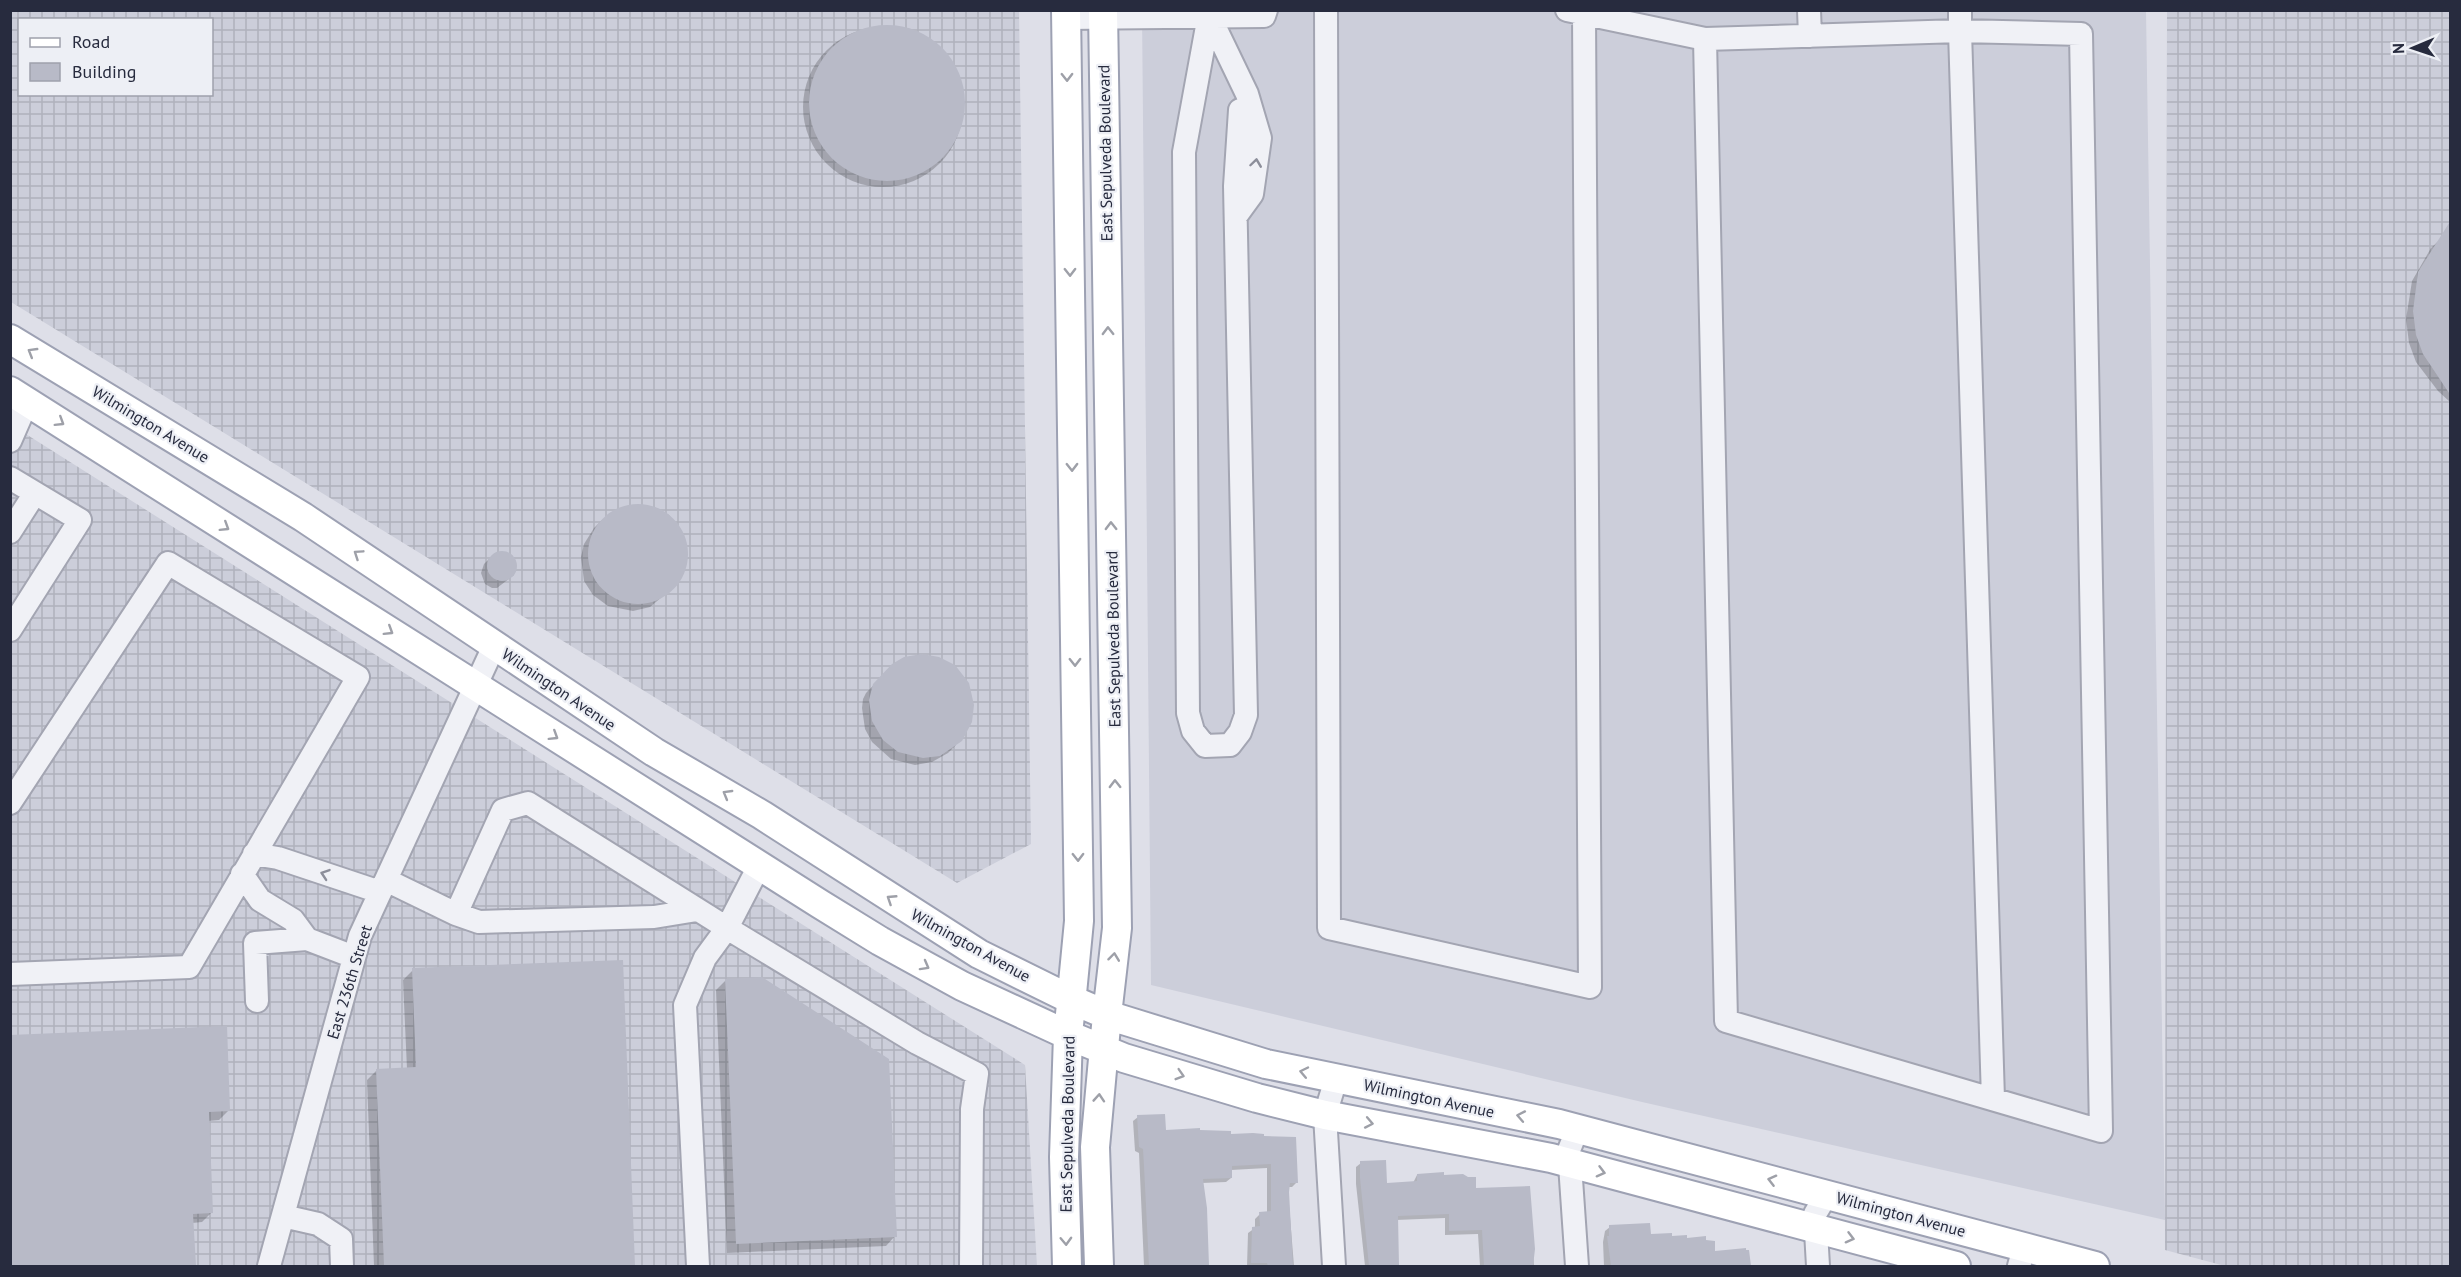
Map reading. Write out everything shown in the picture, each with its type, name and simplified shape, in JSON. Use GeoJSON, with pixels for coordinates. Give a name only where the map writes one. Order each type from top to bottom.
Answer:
{"type":"FeatureCollection","features":[{"type":"Feature","properties":{"kind":"main road","name":"East Sepulveda Boulevard"},"geometry":{"type":"LineString","coordinates":[[1066,14],[1079,921],[1068,1035],[1064,1157],[1067,1266]]}},
{"type":"Feature","properties":{"kind":"main road","name":"East Sepulveda Boulevard"},"geometry":{"type":"LineString","coordinates":[[1100,1266],[1095,1147],[1117,928],[1103,14]]}},
{"type":"Feature","properties":{"kind":"main road","name":"Wilmington Avenue"},"geometry":{"type":"LineString","coordinates":[[10,339],[303,518],[654,752],[762,815],[969,948],[1070,999],[1107,1015],[1266,1064],[1559,1124],[1827,1194],[2022,1257],[2095,1266]]}},
{"type":"Feature","properties":{"kind":"main road"},"geometry":{"type":"LineString","coordinates":[[19,396],[870,935],[962,986],[1068,1035],[1104,1050],[1257,1098],[1325,1114],[1570,1163],[1956,1266]]}},
{"type":"Feature","properties":{"kind":"street"},"geometry":{"type":"LineString","coordinates":[[1066,14],[1264,16],[1266,10]]}},
{"type":"Feature","properties":{"kind":"street"},"geometry":{"type":"LineString","coordinates":[[1326,10],[1329,928],[1590,987],[1576,12],[1705,39],[1810,36],[1960,21],[2081,34],[2101,1131],[1726,1021],[1705,39]]}},
{"type":"Feature","properties":{"kind":"street"},"geometry":{"type":"LineString","coordinates":[[1809,10],[1810,36]]}},
{"type":"Feature","properties":{"kind":"street"},"geometry":{"type":"LineString","coordinates":[[1210,14],[1243,102],[1260,138],[1252,194],[1236,216]]}},
{"type":"Feature","properties":{"kind":"street"},"geometry":{"type":"LineString","coordinates":[[1210,14],[1184,153],[1188,713],[1193,731],[1205,746],[1230,745],[1240,732],[1246,715],[1236,216],[1222,183],[1226,133],[1243,102]]}},
{"type":"Feature","properties":{"kind":"street"},"geometry":{"type":"LineString","coordinates":[[1960,21],[1993,1099]]}},
{"type":"Feature","properties":{"kind":"street"},"geometry":{"type":"LineString","coordinates":[[10,441],[19,396]]}},
{"type":"Feature","properties":{"kind":"street"},"geometry":{"type":"LineString","coordinates":[[10,478],[80,520],[10,630]]}},
{"type":"Feature","properties":{"kind":"street"},"geometry":{"type":"LineString","coordinates":[[10,532],[35,493]]}},
{"type":"Feature","properties":{"kind":"street"},"geometry":{"type":"LineString","coordinates":[[10,803],[168,563],[358,677],[189,966],[10,974]]}},
{"type":"Feature","properties":{"kind":"street","name":"East 236th Street"},"geometry":{"type":"LineString","coordinates":[[269,1266],[360,936],[494,645]]}},
{"type":"Feature","properties":{"kind":"street"},"geometry":{"type":"LineString","coordinates":[[456,914],[503,810],[528,803],[697,910],[917,1043],[977,1074],[972,1109],[971,1266]]}},
{"type":"Feature","properties":{"kind":"street"},"geometry":{"type":"LineString","coordinates":[[254,854],[278,858],[383,886],[479,922],[654,917],[697,910]]}},
{"type":"Feature","properties":{"kind":"street"},"geometry":{"type":"LineString","coordinates":[[698,1266],[685,1005],[705,958],[727,928],[759,866]]}},
{"type":"Feature","properties":{"kind":"street"},"geometry":{"type":"LineString","coordinates":[[242,874],[260,900],[293,920],[308,939]]}},
{"type":"Feature","properties":{"kind":"street"},"geometry":{"type":"LineString","coordinates":[[257,1000],[255,943],[308,939],[354,957]]}},
{"type":"Feature","properties":{"kind":"street"},"geometry":{"type":"LineString","coordinates":[[1334,1266],[1325,1114],[1336,1079]]}},
{"type":"Feature","properties":{"kind":"street"},"geometry":{"type":"LineString","coordinates":[[1577,1130],[1569,1150],[1577,1266]]}},
{"type":"Feature","properties":{"kind":"street"},"geometry":{"type":"LineString","coordinates":[[1818,1266],[1815,1214],[1827,1194]]}},
{"type":"Feature","properties":{"kind":"street"},"geometry":{"type":"LineString","coordinates":[[283,1216],[318,1224],[341,1239],[342,1266]]}},
{"type":"Feature","properties":{"kind":"shaded area"},"geometry":{"type":"Polygon","coordinates":[[[10,11],[1019,11],[1031,844],[957,883],[11,302],[10,11]]]}},
{"type":"Feature","properties":{"kind":"shaded area"},"geometry":{"type":"Polygon","coordinates":[[[1142,11],[2146,11],[2165,1220],[1642,1102],[1151,985],[1142,11]]]}},
{"type":"Feature","properties":{"kind":"shaded area"},"geometry":{"type":"Polygon","coordinates":[[[2167,11],[2450,11],[2450,1266],[2225,1266],[2165,1250],[2167,11]]]}},
{"type":"Feature","properties":{"kind":"shaded area"},"geometry":{"type":"Polygon","coordinates":[[[10,424],[1025,1065],[1037,1266],[11,1266],[10,424]]]}},
{"type":"Feature","properties":{"kind":"building"},"geometry":{"type":"Polygon","coordinates":[[[887,25],[902,26],[917,31],[931,38],[942,48],[952,59],[959,73],[964,88],[964,118],[959,133],[952,147],[942,158],[931,168],[917,175],[902,180],[887,181],[872,180],[857,175],[843,168],[832,158],[822,147],[815,133],[810,118],[809,103],[810,88],[815,73],[822,59],[832,48],[843,38],[857,31],[872,26],[887,25]]]}},
{"type":"Feature","properties":{"kind":"building"},"geometry":{"type":"Polygon","coordinates":[[[2451,220],[2451,396],[2423,354],[2416,335],[2413,311],[2418,272],[2451,220]]]}},
{"type":"Feature","properties":{"kind":"building"},"geometry":{"type":"Polygon","coordinates":[[[628,504],[648,504],[674,518],[685,535],[688,554],[685,573],[674,590],[648,604],[628,604],[610,596],[596,582],[588,564],[588,544],[596,526],[610,512],[628,504]]]}},
{"type":"Feature","properties":{"kind":"building"},"geometry":{"type":"Polygon","coordinates":[[[502,551],[513,555],[517,566],[513,577],[502,581],[491,577],[487,566],[491,555],[502,551]]]}},
{"type":"Feature","properties":{"kind":"building"},"geometry":{"type":"Polygon","coordinates":[[[922,654],[939,657],[955,665],[969,683],[974,705],[972,722],[962,741],[940,756],[923,758],[898,752],[883,740],[872,721],[869,700],[873,684],[892,664],[904,657],[922,654]]]}},
{"type":"Feature","properties":{"kind":"building"},"geometry":{"type":"Polygon","coordinates":[[[623,960],[635,1266],[384,1266],[376,1069],[416,1067],[412,968],[623,960]]]}},
{"type":"Feature","properties":{"kind":"building"},"geometry":{"type":"Polygon","coordinates":[[[762,977],[889,1059],[897,1237],[736,1244],[725,979],[762,977]]]}},
{"type":"Feature","properties":{"kind":"building"},"geometry":{"type":"Polygon","coordinates":[[[227,1026],[230,1111],[209,1112],[213,1213],[193,1214],[196,1266],[10,1266],[10,1035],[227,1026]]]}},
{"type":"Feature","properties":{"kind":"building"},"geometry":{"type":"Polygon","coordinates":[[[1165,1114],[1166,1130],[1200,1128],[1200,1130],[1231,1131],[1231,1134],[1253,1133],[1264,1134],[1264,1136],[1296,1137],[1298,1183],[1290,1183],[1289,1192],[1293,1266],[1251,1263],[1252,1227],[1260,1226],[1259,1212],[1271,1211],[1271,1164],[1232,1166],[1232,1178],[1203,1179],[1207,1208],[1209,1266],[1149,1266],[1143,1149],[1139,1147],[1137,1115],[1165,1114]]]}},
{"type":"Feature","properties":{"kind":"building"},"geometry":{"type":"Polygon","coordinates":[[[1386,1160],[1387,1183],[1417,1181],[1417,1174],[1444,1172],[1444,1175],[1463,1174],[1476,1177],[1476,1188],[1530,1186],[1535,1249],[1533,1266],[1484,1266],[1482,1230],[1449,1231],[1449,1214],[1398,1216],[1399,1266],[1369,1266],[1360,1161],[1386,1160]]]}},
{"type":"Feature","properties":{"kind":"building"},"geometry":{"type":"Polygon","coordinates":[[[1650,1223],[1651,1234],[1672,1233],[1672,1236],[1687,1235],[1687,1238],[1706,1236],[1706,1240],[1715,1241],[1715,1251],[1746,1248],[1749,1250],[1751,1266],[1611,1266],[1607,1236],[1609,1236],[1609,1225],[1650,1223]]]}}]}
